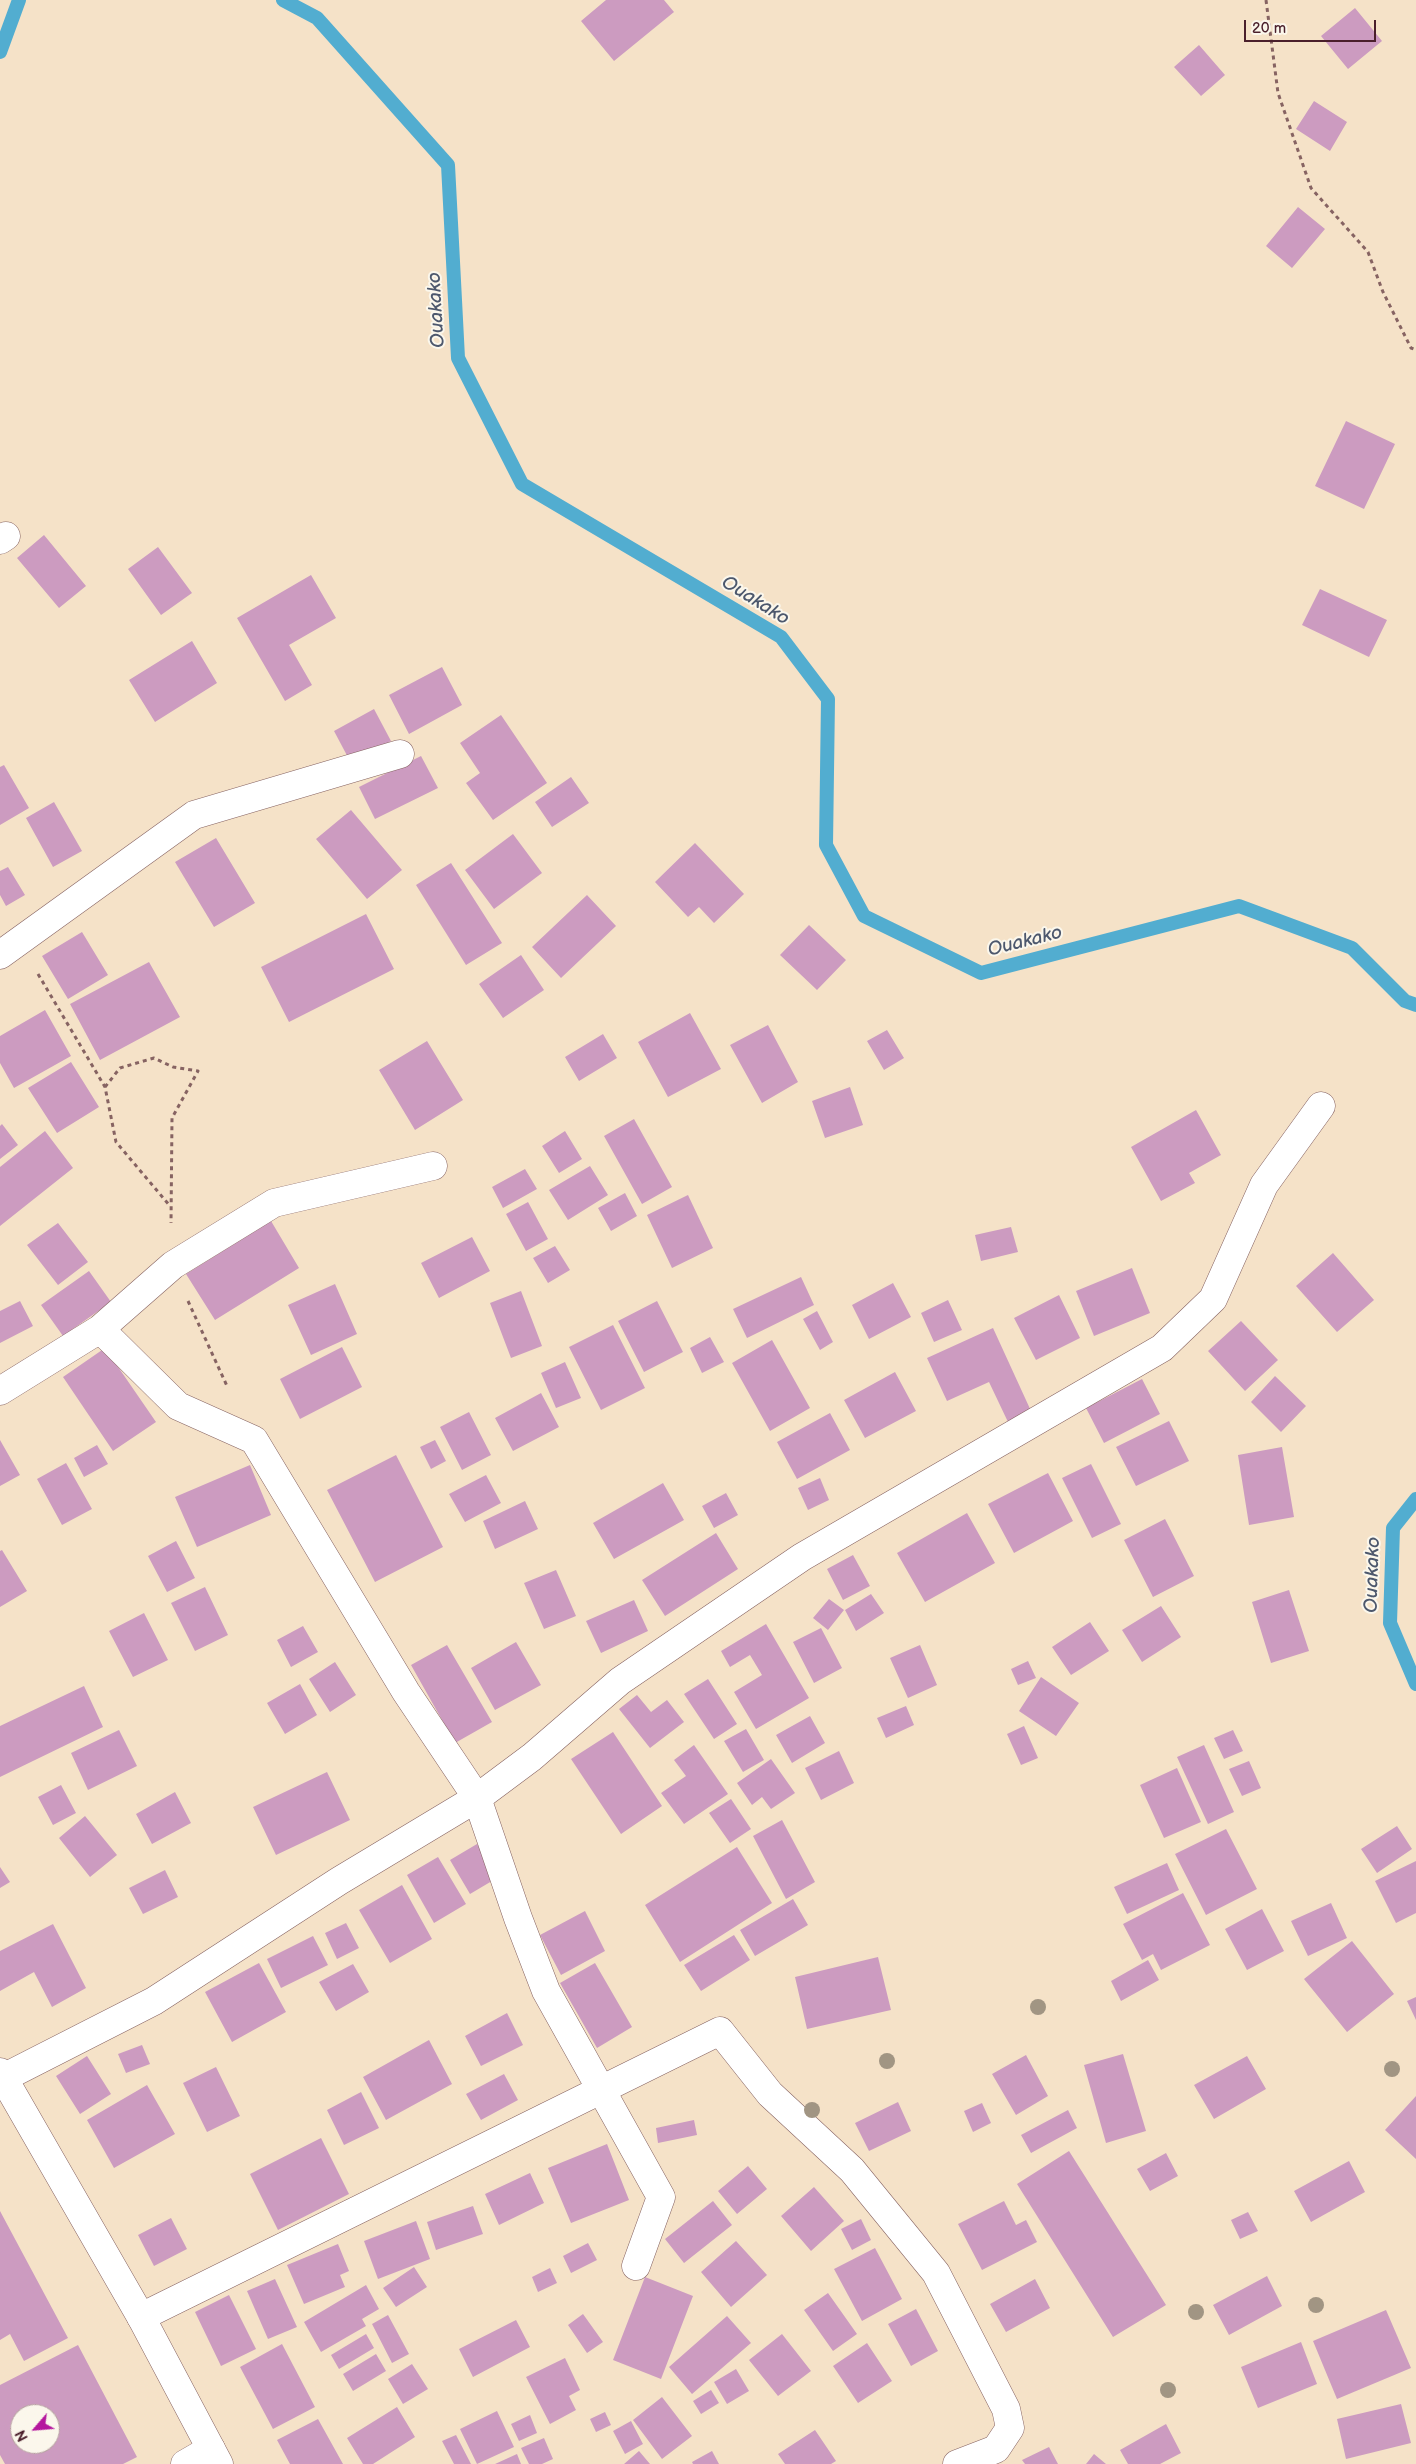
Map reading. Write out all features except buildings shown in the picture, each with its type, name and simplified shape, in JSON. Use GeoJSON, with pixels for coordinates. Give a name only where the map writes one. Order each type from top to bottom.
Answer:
{"type":"FeatureCollection","features":[{"type":"Feature","properties":{"kind":"street"},"geometry":{"type":"LineString","coordinates":[[8,950],[194,815],[400,754]]}},
{"type":"Feature","properties":{"kind":"street"},"geometry":{"type":"LineString","coordinates":[[184,2464],[215,2457],[142,2317],[2,2075],[154,2001],[339,1881],[477,1798],[532,1758],[620,1681],[802,1557],[1162,1348],[1213,1299],[1264,1185],[1321,1106]]}},
{"type":"Feature","properties":{"kind":"street"},"geometry":{"type":"LineString","coordinates":[[0,1391],[100,1329],[173,1265],[274,1203],[433,1166]]}},
{"type":"Feature","properties":{"kind":"street"},"geometry":{"type":"LineString","coordinates":[[100,1329],[178,1406],[254,1440],[406,1692],[477,1798],[518,1918],[546,1991],[660,2197],[636,2266]]}},
{"type":"Feature","properties":{"kind":"street"},"geometry":{"type":"LineString","coordinates":[[142,2317],[601,2088],[720,2031],[770,2094],[852,2170],[936,2273],[1006,2409],[1010,2428],[996,2449],[957,2464]]}},
{"type":"Feature","properties":{"kind":"path"},"geometry":{"type":"LineString","coordinates":[[1266,0],[1278,93],[1312,188],[1368,252],[1382,292],[1411,348],[1416,350]]}},
{"type":"Feature","properties":{"kind":"path"},"geometry":{"type":"LineString","coordinates":[[8,950],[48,989],[105,1087],[116,1142],[171,1207]]}},
{"type":"Feature","properties":{"kind":"path"},"geometry":{"type":"LineString","coordinates":[[105,1087],[120,1068],[154,1058],[173,1067]]}},
{"type":"Feature","properties":{"kind":"waterway","name":"Ouakako"},"geometry":{"type":"LineString","coordinates":[[0,52],[19,0]]}},
{"type":"Feature","properties":{"kind":"waterway","name":"Ouakako"},"geometry":{"type":"LineString","coordinates":[[283,0],[317,18],[448,165],[458,358],[522,484],[781,637],[828,699],[826,845],[864,916],[981,973],[1239,906],[1352,948],[1405,1001],[1416,1005]]}},
{"type":"Feature","properties":{"kind":"waterway","name":"Ouakako"},"geometry":{"type":"LineString","coordinates":[[1416,1499],[1393,1528],[1390,1623],[1416,1684]]}}]}
